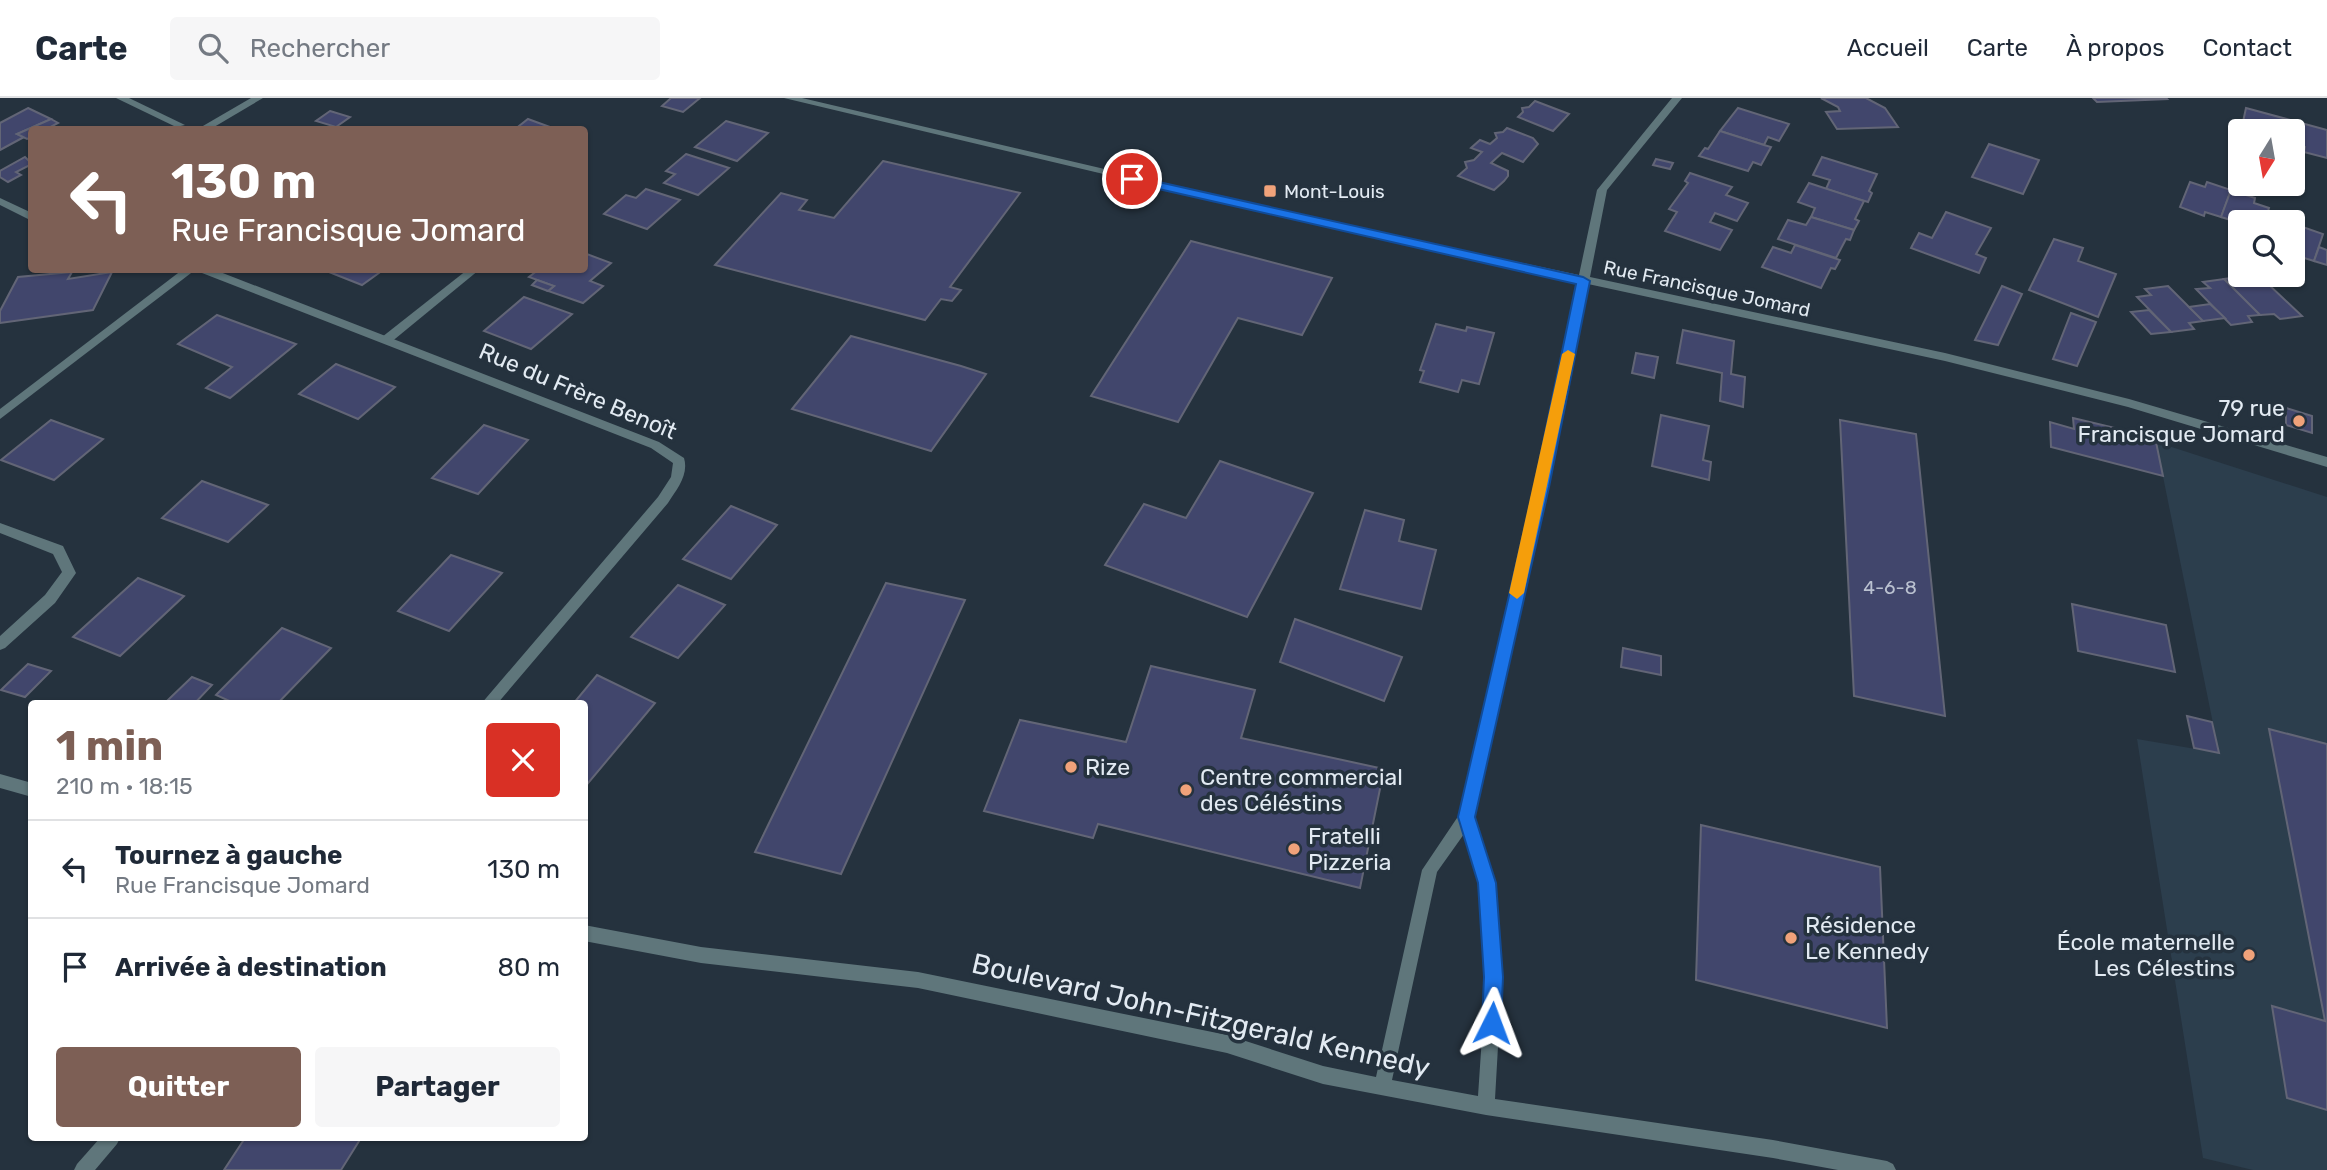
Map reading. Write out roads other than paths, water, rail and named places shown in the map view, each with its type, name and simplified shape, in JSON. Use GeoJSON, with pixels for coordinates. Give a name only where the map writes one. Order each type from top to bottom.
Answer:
{"type":"FeatureCollection","features":[{"type":"Feature","properties":{"kind":"street"},"geometry":{"type":"LineString","coordinates":[[121,98],[180,125]]}},
{"type":"Feature","properties":{"kind":"street"},"geometry":{"type":"LineString","coordinates":[[208,126],[258,98]]}},
{"type":"Feature","properties":{"kind":"street","name":"Rue Francisque Jomard"},"geometry":{"type":"LineString","coordinates":[[789,98],[1583,281],[1945,357],[2129,403],[2327,462]]}},
{"type":"Feature","properties":{"kind":"street"},"geometry":{"type":"LineString","coordinates":[[1382,1087],[1430,870],[1466,817],[1541,487],[1602,190],[1677,98]]}},
{"type":"Feature","properties":{"kind":"street"},"geometry":{"type":"LineString","coordinates":[[0,201],[28,216]]}},
{"type":"Feature","properties":{"kind":"street"},"geometry":{"type":"LineString","coordinates":[[0,415],[185,273]]}},
{"type":"Feature","properties":{"kind":"street","name":"Rue du Frère Benoît"},"geometry":{"type":"LineString","coordinates":[[214,273],[655,445],[680,461],[677,478],[663,500],[491,700]]}},
{"type":"Feature","properties":{"kind":"street"},"geometry":{"type":"LineString","coordinates":[[386,340],[469,273]]}},
{"type":"Feature","properties":{"kind":"street"},"geometry":{"type":"LineString","coordinates":[[0,528],[58,550],[69,573],[50,599],[0,644]]}},
{"type":"Feature","properties":{"kind":"street"},"geometry":{"type":"LineString","coordinates":[[0,781],[28,789]]}},
{"type":"Feature","properties":{"kind":"street"},"geometry":{"type":"LineString","coordinates":[[1466,817],[1487,883],[1494,977],[1486,1106]]}},
{"type":"Feature","properties":{"kind":"street","name":"Boulevard John-Fitzgerald Kennedy"},"geometry":{"type":"LineString","coordinates":[[588,934],[701,955],[918,980],[1227,1044],[1323,1075],[1382,1087],[1486,1106],[1773,1149],[1887,1170]]}},
{"type":"Feature","properties":{"kind":"street"},"geometry":{"type":"LineString","coordinates":[[83,1170],[108,1141]]}},
{"type":"Feature","properties":{"kind":"place","name":"Mont-Louis"},"geometry":{"type":"Point","coordinates":[1270,191]}},
{"type":"Feature","properties":{"kind":"place","name":"79 rue Francisque Jomard"},"geometry":{"type":"Point","coordinates":[2299,421]}},
{"type":"Feature","properties":{"kind":"place","name":"Rize"},"geometry":{"type":"Point","coordinates":[1071,767]}},
{"type":"Feature","properties":{"kind":"place","name":"Centre commercial des Céléstins"},"geometry":{"type":"Point","coordinates":[1186,790]}},
{"type":"Feature","properties":{"kind":"place","name":"Fratelli Pizzeria"},"geometry":{"type":"Point","coordinates":[1294,849]}},
{"type":"Feature","properties":{"kind":"place","name":"Résidence Le Kennedy"},"geometry":{"type":"Point","coordinates":[1791,938]}},
{"type":"Feature","properties":{"kind":"place","name":"École maternelle Les Célestins"},"geometry":{"type":"Point","coordinates":[2249,955]}}]}
